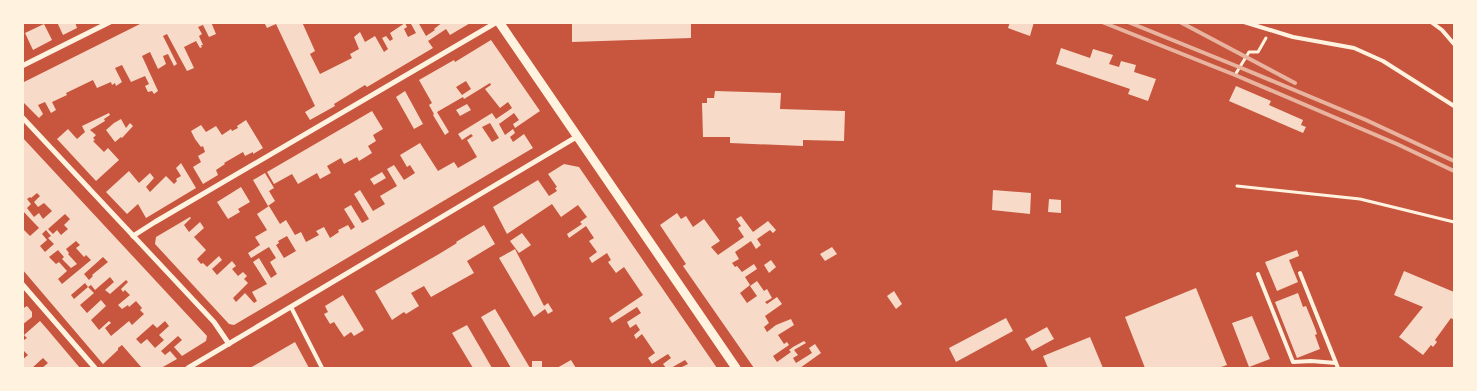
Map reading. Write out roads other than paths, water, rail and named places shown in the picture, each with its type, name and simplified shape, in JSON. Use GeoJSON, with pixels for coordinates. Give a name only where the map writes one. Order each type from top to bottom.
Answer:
{"type":"FeatureCollection","features":[{"type":"Feature","properties":{"kind":"street"},"geometry":{"type":"LineString","coordinates":[[22,66],[110,22]]}},
{"type":"Feature","properties":{"kind":"street"},"geometry":{"type":"LineString","coordinates":[[133,236],[498,22],[736,368]]}},
{"type":"Feature","properties":{"kind":"street"},"geometry":{"type":"LineString","coordinates":[[22,117],[214,322],[229,344]]}},
{"type":"Feature","properties":{"kind":"street"},"geometry":{"type":"LineString","coordinates":[[188,368],[578,136]]}},
{"type":"Feature","properties":{"kind":"street"},"geometry":{"type":"LineString","coordinates":[[22,284],[95,368]]}},
{"type":"Feature","properties":{"kind":"lane"},"geometry":{"type":"LineString","coordinates":[[1244,22],[1293,38],[1354,48],[1383,61],[1454,106]]}},
{"type":"Feature","properties":{"kind":"lane"},"geometry":{"type":"LineString","coordinates":[[1431,22],[1442,30],[1454,44]]}},
{"type":"Feature","properties":{"kind":"lane"},"geometry":{"type":"LineString","coordinates":[[1300,273],[1338,368]]}},
{"type":"Feature","properties":{"kind":"lane"},"geometry":{"type":"LineString","coordinates":[[1258,274],[1293,362],[1336,363]]}},
{"type":"Feature","properties":{"kind":"lane"},"geometry":{"type":"LineString","coordinates":[[291,307],[322,368]]}},
{"type":"Feature","properties":{"kind":"railway"},"geometry":{"type":"LineString","coordinates":[[1102,22],[1235,75],[1397,144],[1454,171]]}},
{"type":"Feature","properties":{"kind":"railway"},"geometry":{"type":"LineString","coordinates":[[1128,22],[1366,120],[1454,161]]}},
{"type":"Feature","properties":{"kind":"railway"},"geometry":{"type":"LineString","coordinates":[[1180,22],[1295,83]]}}]}
